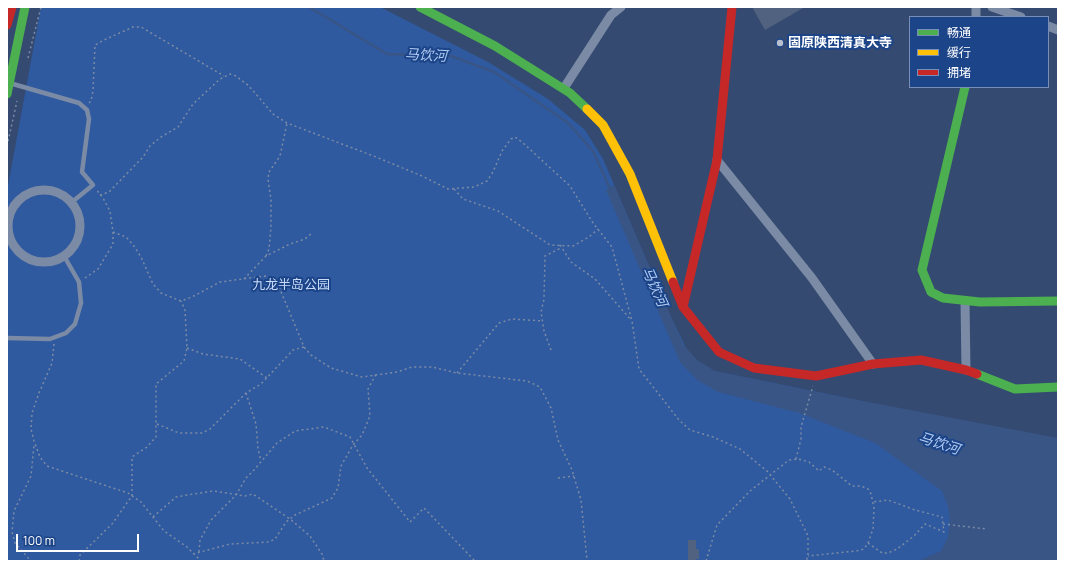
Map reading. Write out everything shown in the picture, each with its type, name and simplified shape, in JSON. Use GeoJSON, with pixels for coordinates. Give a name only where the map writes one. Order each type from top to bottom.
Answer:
{"type":"FeatureCollection","features":[{"type":"Feature","properties":{"kind":"main road"},"geometry":{"type":"LineString","coordinates":[[7,94],[25,7]]}},
{"type":"Feature","properties":{"kind":"main road"},"geometry":{"type":"LineString","coordinates":[[420,7],[495,46],[564,88],[603,125],[630,174],[683,307],[719,352],[754,368],[816,376],[873,364],[921,360],[966,370],[1015,389],[1058,387]]}},
{"type":"Feature","properties":{"kind":"main road"},"geometry":{"type":"LineString","coordinates":[[683,307],[717,160],[732,7]]}},
{"type":"Feature","properties":{"kind":"main road"},"geometry":{"type":"LineString","coordinates":[[7,25],[9,12]]}},
{"type":"Feature","properties":{"kind":"main road"},"geometry":{"type":"LineString","coordinates":[[965,88],[922,270],[931,292],[943,298],[965,301],[1058,301]]}},
{"type":"Feature","properties":{"kind":"street"},"geometry":{"type":"LineString","coordinates":[[992,7],[1018,16]]}},
{"type":"Feature","properties":{"kind":"street"},"geometry":{"type":"LineString","coordinates":[[564,88],[617,8]]}},
{"type":"Feature","properties":{"kind":"street"},"geometry":{"type":"LineString","coordinates":[[717,160],[812,278],[873,364]]}},
{"type":"Feature","properties":{"kind":"street"},"geometry":{"type":"LineString","coordinates":[[37,190],[50,190],[61,193],[72,202],[77,209],[80,220],[80,232],[77,243],[70,252],[64,256],[49,262],[38,262],[26,257],[16,249],[10,238],[8,226],[10,214],[16,203],[26,194],[37,190]]}},
{"type":"Feature","properties":{"kind":"street"},"geometry":{"type":"LineString","coordinates":[[965,301],[966,370]]}},
{"type":"Feature","properties":{"kind":"lane"},"geometry":{"type":"LineString","coordinates":[[9,83],[79,103],[87,110],[89,119],[82,172],[93,185],[72,202]]}},
{"type":"Feature","properties":{"kind":"lane"},"geometry":{"type":"LineString","coordinates":[[7,338],[50,339],[66,333],[75,324],[80,303],[79,282],[64,256]]}},
{"type":"Feature","properties":{"kind":"path"},"geometry":{"type":"LineString","coordinates":[[84,107],[91,101],[95,45],[133,27],[142,27],[224,76]]}},
{"type":"Feature","properties":{"kind":"path"},"geometry":{"type":"LineString","coordinates":[[100,195],[109,192],[150,146],[161,137],[178,127],[193,104],[224,76],[230,74],[236,76],[249,86],[273,114],[287,123],[376,157],[422,176],[448,189],[474,187],[487,181],[493,172],[502,151],[511,139],[515,138],[522,142],[570,186],[583,208],[612,247],[632,321],[640,369],[679,420],[690,430],[713,437],[740,450],[770,474],[790,499],[808,536],[808,556],[806,561]]}},
{"type":"Feature","properties":{"kind":"path"},"geometry":{"type":"LineString","coordinates":[[266,256],[269,249],[271,227],[271,200],[268,179],[269,172],[280,156],[287,123]]}},
{"type":"Feature","properties":{"kind":"path"},"geometry":{"type":"LineString","coordinates":[[79,282],[98,268],[113,244],[110,211],[93,185]]}},
{"type":"Feature","properties":{"kind":"path"},"geometry":{"type":"LineString","coordinates":[[454,189],[463,199],[498,212],[550,245],[573,246],[589,237],[598,229]]}},
{"type":"Feature","properties":{"kind":"path"},"geometry":{"type":"LineString","coordinates":[[113,232],[126,237],[134,246],[141,257],[152,284],[161,293],[181,301],[192,297],[220,282],[265,276],[276,282],[304,347],[311,355],[331,368],[362,377],[397,372],[412,367],[432,367],[457,373],[528,381],[540,387],[551,408],[558,440],[574,476],[581,500],[587,561]]}},
{"type":"Feature","properties":{"kind":"path"},"geometry":{"type":"LineString","coordinates":[[244,279],[266,256],[290,244],[305,239],[312,233]]}},
{"type":"Feature","properties":{"kind":"path"},"geometry":{"type":"LineString","coordinates":[[560,245],[571,262],[594,279],[632,321]]}},
{"type":"Feature","properties":{"kind":"path"},"geometry":{"type":"LineString","coordinates":[[551,350],[544,331],[541,312],[544,299],[546,256],[561,248]]}},
{"type":"Feature","properties":{"kind":"path"},"geometry":{"type":"LineString","coordinates":[[79,561],[80,555],[112,524],[132,496],[132,457],[147,447],[156,437],[156,384],[184,361],[187,348],[185,310],[181,301]]}},
{"type":"Feature","properties":{"kind":"path"},"geometry":{"type":"LineString","coordinates":[[457,373],[499,323],[512,319],[543,321]]}},
{"type":"Feature","properties":{"kind":"path"},"geometry":{"type":"LineString","coordinates":[[54,338],[52,363],[32,413],[31,429],[40,457],[47,466],[128,493],[141,502],[164,532],[187,547],[201,561]]}},
{"type":"Feature","properties":{"kind":"path"},"geometry":{"type":"LineString","coordinates":[[157,424],[179,433],[202,433],[210,428],[246,393],[261,384],[293,350],[304,347]]}},
{"type":"Feature","properties":{"kind":"path"},"geometry":{"type":"LineString","coordinates":[[187,348],[203,354],[240,359],[266,378]]}},
{"type":"Feature","properties":{"kind":"path"},"geometry":{"type":"LineString","coordinates":[[193,554],[230,544],[269,542],[275,539],[286,522],[290,519],[332,498],[338,488],[341,466],[353,445],[362,435],[370,416],[368,389],[376,374]]}},
{"type":"Feature","properties":{"kind":"path"},"geometry":{"type":"LineString","coordinates":[[796,459],[801,439],[801,427],[813,388]]}},
{"type":"Feature","properties":{"kind":"path"},"geometry":{"type":"LineString","coordinates":[[246,393],[256,424],[258,449],[261,462]]}},
{"type":"Feature","properties":{"kind":"path"},"geometry":{"type":"LineString","coordinates":[[199,552],[200,540],[211,520],[236,495],[246,478],[277,443],[295,430],[324,427],[350,437],[353,445],[367,468],[410,522],[424,508],[475,561]]}},
{"type":"Feature","properties":{"kind":"path"},"geometry":{"type":"LineString","coordinates":[[33,561],[30,560],[15,543],[12,532],[14,511],[31,476],[35,444]]}},
{"type":"Feature","properties":{"kind":"path"},"geometry":{"type":"LineString","coordinates":[[706,561],[717,525],[750,490],[789,460],[796,459],[809,462],[819,471],[824,467],[832,470],[852,486],[868,488],[873,502],[873,529],[864,549],[856,552],[808,556]]}},
{"type":"Feature","properties":{"kind":"path"},"geometry":{"type":"LineString","coordinates":[[558,478],[574,476]]}},
{"type":"Feature","properties":{"kind":"path"},"geometry":{"type":"LineString","coordinates":[[153,517],[176,498],[193,494],[214,491],[245,496],[253,494],[290,519],[310,536],[322,554],[324,561]]}},
{"type":"Feature","properties":{"kind":"path"},"geometry":{"type":"LineString","coordinates":[[868,543],[882,553],[888,553],[897,549],[914,536],[925,524],[944,532],[942,517],[915,510],[888,500],[873,502]]}},
{"type":"Feature","properties":{"kind":"path"},"geometry":{"type":"LineString","coordinates":[[943,524],[987,529]]}},
{"type":"Feature","properties":{"kind":"green space","name":"九龙半岛公园"},"geometry":{"type":"Polygon","coordinates":[[[41,7],[380,7],[488,62],[548,99],[585,130],[603,159],[670,315],[691,358],[710,370],[1058,441],[1058,561],[7,561],[7,191],[41,7]]]}},
{"type":"Feature","properties":{"kind":"water"},"geometry":{"type":"Polygon","coordinates":[[[614,185],[683,344],[697,360],[715,371],[826,394],[1058,438],[1058,561],[918,561],[941,551],[948,537],[950,521],[948,506],[942,491],[875,443],[799,413],[718,392],[697,380],[680,362],[606,190],[614,185]]]}},
{"type":"Feature","properties":{"kind":"building"},"geometry":{"type":"Polygon","coordinates":[[[752,7],[805,7],[765,30],[752,7]]]}},
{"type":"Feature","properties":{"kind":"building"},"geometry":{"type":"Polygon","coordinates":[[[688,540],[696,540],[696,549],[699,549],[699,559],[696,559],[696,561],[688,561],[688,540]]]}},
{"type":"Feature","properties":{"kind":"waterway","name":"马饮河"},"geometry":{"type":"LineString","coordinates":[[309,7],[387,54],[451,56],[494,72],[568,123],[593,151],[611,191]]}},
{"type":"Feature","properties":{"kind":"traffic: fast"},"geometry":{"type":"LineString","coordinates":[[7,94],[25,7]]}},
{"type":"Feature","properties":{"kind":"traffic: fast"},"geometry":{"type":"LineString","coordinates":[[420,7],[495,46],[570,93],[587,109]]}},
{"type":"Feature","properties":{"kind":"traffic: fast"},"geometry":{"type":"LineString","coordinates":[[965,88],[922,270],[931,292],[943,298],[980,302],[1058,301]]}},
{"type":"Feature","properties":{"kind":"traffic: fast"},"geometry":{"type":"LineString","coordinates":[[977,374],[1015,389],[1058,387]]}},
{"type":"Feature","properties":{"kind":"traffic: slow"},"geometry":{"type":"LineString","coordinates":[[587,109],[603,125],[630,174],[673,282]]}},
{"type":"Feature","properties":{"kind":"traffic: jam"},"geometry":{"type":"LineString","coordinates":[[7,25],[12,7]]}},
{"type":"Feature","properties":{"kind":"traffic: jam"},"geometry":{"type":"LineString","coordinates":[[683,307],[717,160],[732,7]]}},
{"type":"Feature","properties":{"kind":"traffic: jam"},"geometry":{"type":"LineString","coordinates":[[673,282],[683,307],[719,352],[754,368],[816,376],[873,364],[921,360],[966,370],[977,374]]}},
{"type":"Feature","properties":{"kind":"place","name":"固原陕西清真大寺"},"geometry":{"type":"Point","coordinates":[780,43]}}]}
